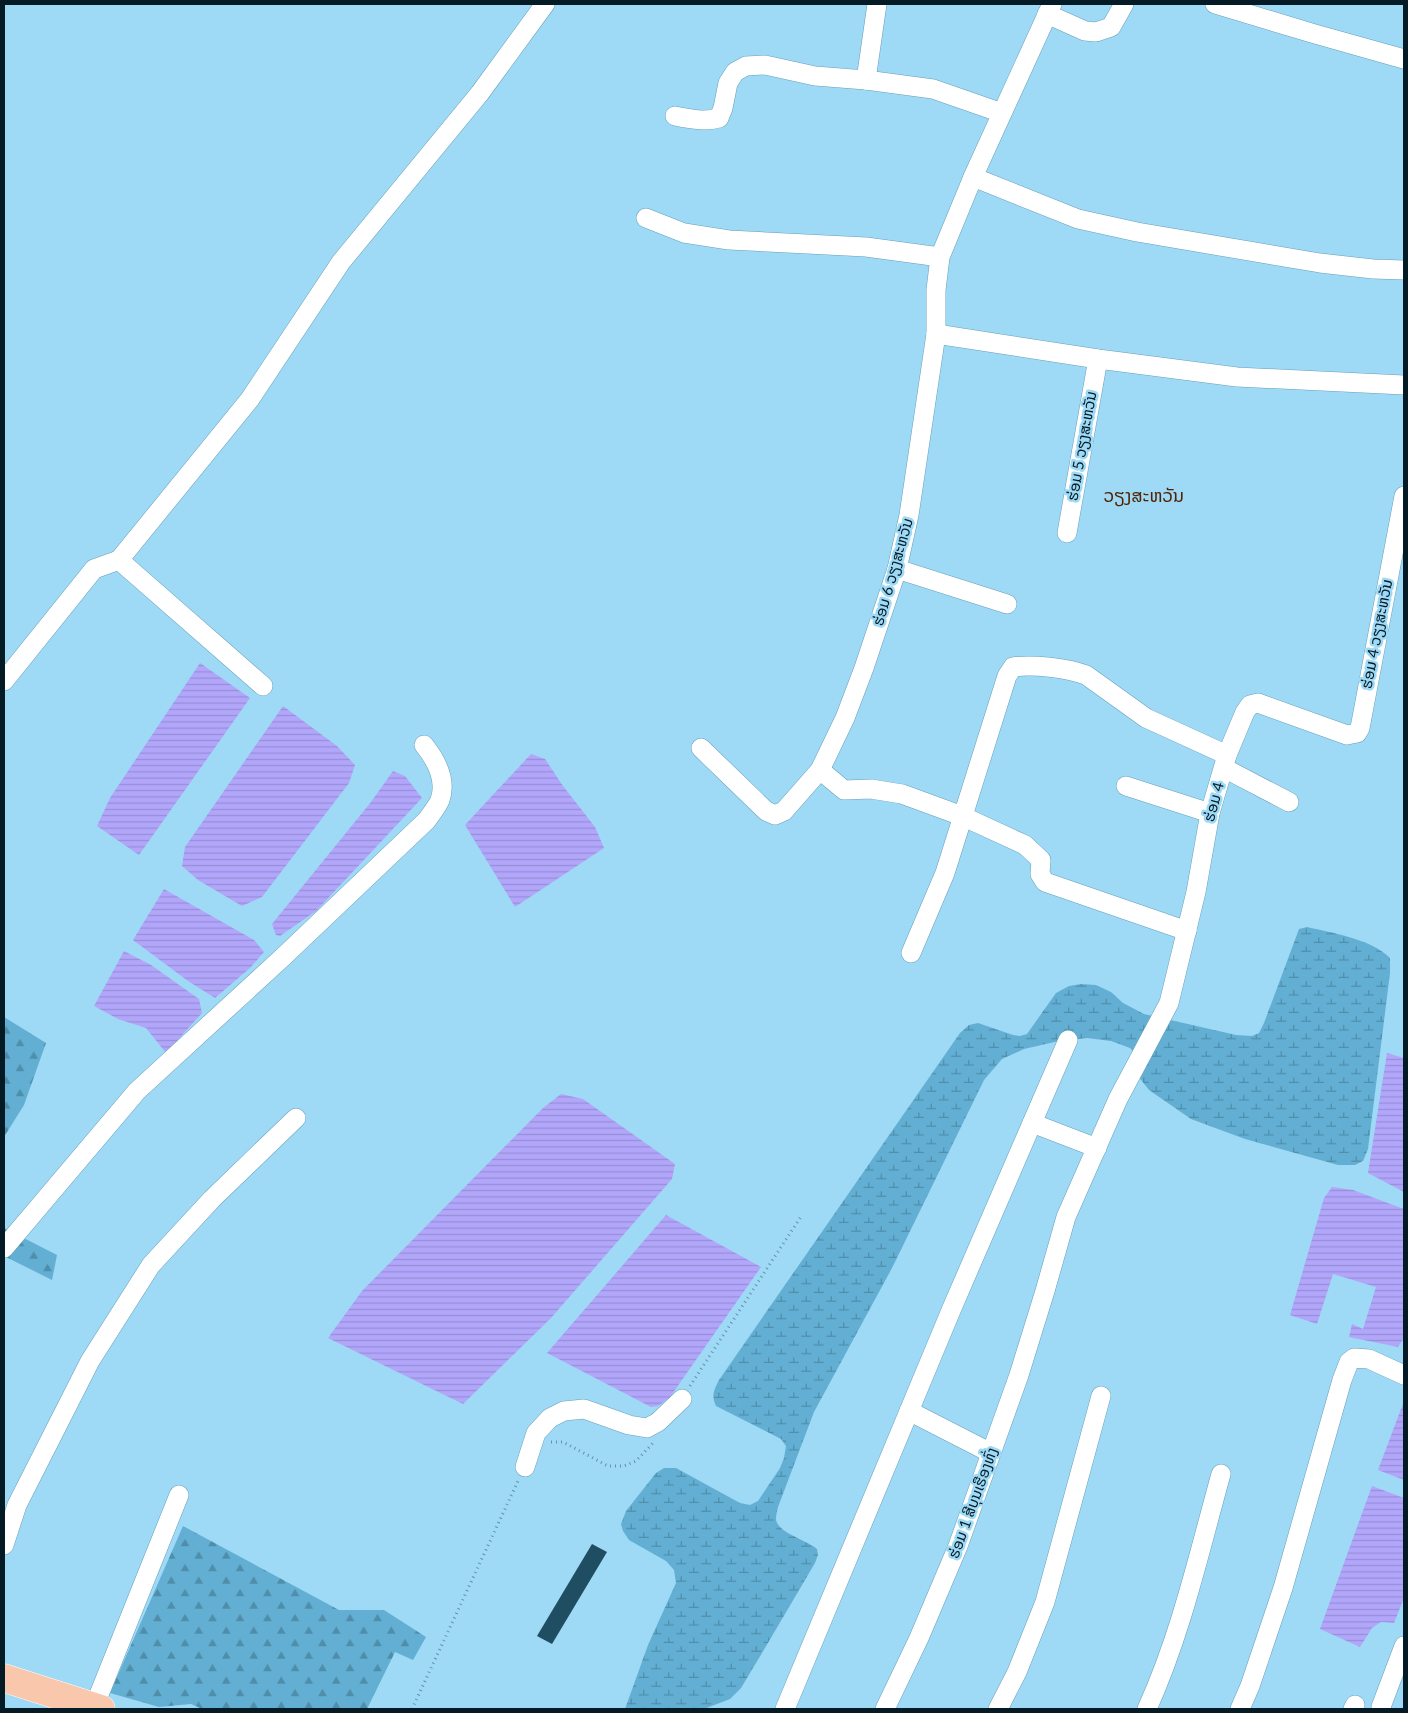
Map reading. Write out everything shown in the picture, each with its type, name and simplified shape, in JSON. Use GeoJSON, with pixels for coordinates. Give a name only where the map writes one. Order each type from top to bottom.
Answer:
{"type":"FeatureCollection","features":[{"type":"Feature","properties":{"kind":"highway"},"geometry":{"type":"LineString","coordinates":[[4,1678],[98,1708]]}},
{"type":"Feature","properties":{"kind":"street"},"geometry":{"type":"LineString","coordinates":[[4,681],[94,569],[119,560],[250,398],[341,262],[480,93],[545,4]]}},
{"type":"Feature","properties":{"kind":"street"},"geometry":{"type":"LineString","coordinates":[[866,80],[876,4]]}},
{"type":"Feature","properties":{"kind":"street"},"geometry":{"type":"LineString","coordinates":[[1050,9],[1085,31],[1096,32],[1111,27],[1124,4]]}},
{"type":"Feature","properties":{"kind":"street"},"geometry":{"type":"LineString","coordinates":[[1215,4],[1404,59]]}},
{"type":"Feature","properties":{"kind":"street","name":"ຮ່ອມ 6 ວຽງສະຫວັນ"},"geometry":{"type":"LineString","coordinates":[[701,748],[766,811],[775,815],[784,811],[820,770],[845,718],[897,568],[909,516],[936,334],[936,290],[940,257],[973,177],[1050,9]]}},
{"type":"Feature","properties":{"kind":"street"},"geometry":{"type":"LineString","coordinates":[[675,116],[700,120],[719,118],[728,84],[735,72],[746,66],[765,65],[815,76],[866,80],[933,89],[1002,113]]}},
{"type":"Feature","properties":{"kind":"street"},"geometry":{"type":"LineString","coordinates":[[973,177],[1078,219],[1137,232],[1320,263],[1373,269],[1404,270]]}},
{"type":"Feature","properties":{"kind":"street"},"geometry":{"type":"LineString","coordinates":[[646,218],[684,233],[729,240],[866,247],[940,257]]}},
{"type":"Feature","properties":{"kind":"street"},"geometry":{"type":"LineString","coordinates":[[936,334],[1098,359],[1237,376],[1404,385]]}},
{"type":"Feature","properties":{"kind":"street","name":"ຮ່ອມ 5 ວຽງສະຫວັນ"},"geometry":{"type":"LineString","coordinates":[[1067,533],[1098,359]]}},
{"type":"Feature","properties":{"kind":"street","name":"ຮ່ອມ 4 ວຽງສະຫວັນ"},"geometry":{"type":"LineString","coordinates":[[1347,735],[1357,733],[1360,728],[1404,496]]}},
{"type":"Feature","properties":{"kind":"street"},"geometry":{"type":"LineString","coordinates":[[119,560],[263,686]]}},
{"type":"Feature","properties":{"kind":"street"},"geometry":{"type":"LineString","coordinates":[[897,568],[1007,604]]}},
{"type":"Feature","properties":{"kind":"street"},"geometry":{"type":"LineString","coordinates":[[911,952],[945,873],[1008,676],[1013,667],[1033,666],[1086,675],[1146,718],[1225,762],[1289,802]]}},
{"type":"Feature","properties":{"kind":"street","name":"ຮ່ອມ 4"},"geometry":{"type":"LineString","coordinates":[[1096,1148],[1118,1100],[1169,1003],[1196,892],[1210,813],[1225,762],[1245,712],[1250,705],[1258,703],[1347,735]]}},
{"type":"Feature","properties":{"kind":"street"},"geometry":{"type":"LineString","coordinates":[[4,1248],[137,1091],[283,957],[427,820],[440,800],[442,782],[434,758],[424,745]]}},
{"type":"Feature","properties":{"kind":"street"},"geometry":{"type":"LineString","coordinates":[[820,770],[844,790],[871,789],[902,794],[962,816],[1025,845],[1041,860],[1040,874],[1045,882],[1187,931]]}},
{"type":"Feature","properties":{"kind":"street"},"geometry":{"type":"LineString","coordinates":[[1126,786],[1210,813]]}},
{"type":"Feature","properties":{"kind":"street"},"geometry":{"type":"LineString","coordinates":[[785,1709],[952,1308],[1068,1040]]}},
{"type":"Feature","properties":{"kind":"street"},"geometry":{"type":"LineString","coordinates":[[4,1545],[18,1505],[90,1362],[151,1265],[212,1199],[296,1118]]}},
{"type":"Feature","properties":{"kind":"street"},"geometry":{"type":"LineString","coordinates":[[1032,1123],[1096,1148]]}},
{"type":"Feature","properties":{"kind":"street","name":"ຮ່ອມ 1 ສີບຸນເຮືອງທົ່ງ"},"geometry":{"type":"LineString","coordinates":[[885,1709],[920,1638],[958,1546],[1019,1375],[1046,1292],[1066,1217],[1096,1148]]}},
{"type":"Feature","properties":{"kind":"street"},"geometry":{"type":"LineString","coordinates":[[1240,1709],[1250,1686],[1283,1588],[1339,1390],[1349,1362],[1354,1358],[1369,1359],[1404,1374]]}},
{"type":"Feature","properties":{"kind":"street"},"geometry":{"type":"LineString","coordinates":[[998,1709],[1017,1672],[1045,1602],[1101,1396]]}},
{"type":"Feature","properties":{"kind":"street"},"geometry":{"type":"LineString","coordinates":[[524,1467],[536,1433],[550,1418],[564,1410],[584,1410],[629,1425],[647,1428],[658,1422],[682,1399]]}},
{"type":"Feature","properties":{"kind":"street"},"geometry":{"type":"LineString","coordinates":[[909,1411],[991,1453]]}},
{"type":"Feature","properties":{"kind":"street"},"geometry":{"type":"LineString","coordinates":[[1147,1709],[1160,1681],[1188,1599],[1221,1474]]}},
{"type":"Feature","properties":{"kind":"street"},"geometry":{"type":"LineString","coordinates":[[98,1708],[179,1495]]}},
{"type":"Feature","properties":{"kind":"street"},"geometry":{"type":"LineString","coordinates":[[1381,1707],[1404,1646]]}},
{"type":"Feature","properties":{"kind":"path"},"geometry":{"type":"LineString","coordinates":[[682,1399],[802,1215]]}},
{"type":"Feature","properties":{"kind":"path"},"geometry":{"type":"LineString","coordinates":[[546,1442],[563,1442],[608,1466],[624,1466],[636,1461],[656,1438]]}},
{"type":"Feature","properties":{"kind":"path"},"geometry":{"type":"LineString","coordinates":[[412,1709],[524,1467]]}},
{"type":"Feature","properties":{"kind":"green space"},"geometry":{"type":"Polygon","coordinates":[[[1307,927],[1362,941],[1382,951],[1390,958],[1390,973],[1368,1149],[1363,1161],[1355,1165],[1338,1165],[1245,1139],[1191,1119],[1149,1090],[1138,1076],[1136,1054],[1130,1048],[1111,1041],[1087,1038],[1059,1041],[1024,1049],[1002,1059],[984,1080],[892,1268],[814,1412],[778,1507],[776,1519],[781,1528],[817,1549],[818,1555],[815,1563],[741,1688],[730,1699],[704,1709],[625,1709],[648,1645],[676,1583],[674,1570],[666,1561],[629,1540],[621,1524],[626,1511],[656,1473],[664,1468],[676,1468],[740,1503],[750,1505],[758,1501],[780,1468],[786,1446],[781,1439],[716,1406],[713,1396],[719,1380],[960,1033],[969,1025],[978,1023],[1013,1035],[1027,1034],[1056,993],[1069,986],[1081,984],[1096,985],[1111,992],[1123,1003],[1144,1014],[1236,1035],[1252,1036],[1259,1033],[1264,1023],[1299,929],[1307,927]]]}},
{"type":"Feature","properties":{"kind":"green space"},"geometry":{"type":"Polygon","coordinates":[[[4,1017],[46,1043],[24,1105],[4,1137],[4,1017]]]}},
{"type":"Feature","properties":{"kind":"green space"},"geometry":{"type":"Polygon","coordinates":[[[4,1228],[57,1255],[52,1280],[4,1256],[4,1228]]]}},
{"type":"Feature","properties":{"kind":"green space"},"geometry":{"type":"Polygon","coordinates":[[[183,1526],[339,1610],[384,1610],[426,1637],[413,1660],[395,1652],[367,1709],[202,1709],[191,1704],[159,1707],[110,1693],[183,1526]]]}},
{"type":"Feature","properties":{"kind":"shaded area"},"geometry":{"type":"Polygon","coordinates":[[[200,663],[250,698],[139,855],[97,826],[110,798],[200,663]]]}},
{"type":"Feature","properties":{"kind":"shaded area"},"geometry":{"type":"Polygon","coordinates":[[[283,706],[337,746],[355,765],[349,783],[262,897],[242,906],[198,880],[182,866],[185,847],[283,706]]]}},
{"type":"Feature","properties":{"kind":"shaded area"},"geometry":{"type":"Polygon","coordinates":[[[531,754],[545,759],[595,827],[604,848],[515,907],[465,825],[531,754]]]}},
{"type":"Feature","properties":{"kind":"shaded area"},"geometry":{"type":"Polygon","coordinates":[[[393,771],[405,776],[422,798],[316,911],[280,936],[276,935],[272,924],[371,802],[393,771]]]}},
{"type":"Feature","properties":{"kind":"shaded area"},"geometry":{"type":"Polygon","coordinates":[[[164,889],[254,940],[264,952],[250,968],[215,998],[188,981],[133,940],[164,889]]]}},
{"type":"Feature","properties":{"kind":"shaded area"},"geometry":{"type":"Polygon","coordinates":[[[124,951],[151,965],[199,999],[202,1013],[166,1053],[146,1028],[118,1019],[94,1006],[124,951]]]}},
{"type":"Feature","properties":{"kind":"shaded area"},"geometry":{"type":"Polygon","coordinates":[[[1387,1053],[1404,1058],[1404,1192],[1368,1173],[1387,1053]]]}},
{"type":"Feature","properties":{"kind":"shaded area"},"geometry":{"type":"Polygon","coordinates":[[[561,1094],[583,1099],[675,1164],[672,1179],[551,1318],[463,1404],[328,1338],[362,1291],[543,1108],[561,1094]]]}},
{"type":"Feature","properties":{"kind":"shaded area"},"geometry":{"type":"Polygon","coordinates":[[[1332,1187],[1353,1190],[1404,1209],[1404,1338],[1398,1347],[1349,1337],[1352,1324],[1363,1329],[1376,1287],[1333,1274],[1317,1324],[1290,1315],[1324,1198],[1332,1187]]]}},
{"type":"Feature","properties":{"kind":"shaded area"},"geometry":{"type":"Polygon","coordinates":[[[666,1215],[761,1267],[670,1397],[658,1406],[651,1407],[547,1353],[666,1215]]]}},
{"type":"Feature","properties":{"kind":"shaded area"},"geometry":{"type":"Polygon","coordinates":[[[1404,1401],[1404,1480],[1378,1470],[1404,1401]]]}},
{"type":"Feature","properties":{"kind":"shaded area"},"geometry":{"type":"Polygon","coordinates":[[[1372,1486],[1404,1498],[1404,1598],[1394,1623],[1381,1622],[1372,1628],[1360,1647],[1320,1629],[1372,1486]]]}},
{"type":"Feature","properties":{"kind":"building"},"geometry":{"type":"Polygon","coordinates":[[[592,1544],[607,1552],[552,1644],[537,1636],[592,1544]]]}},
{"type":"Feature","properties":{"kind":"district","name":"ວຽງສະຫວັນ"},"geometry":{"type":"Point","coordinates":[1144,496]}}]}
